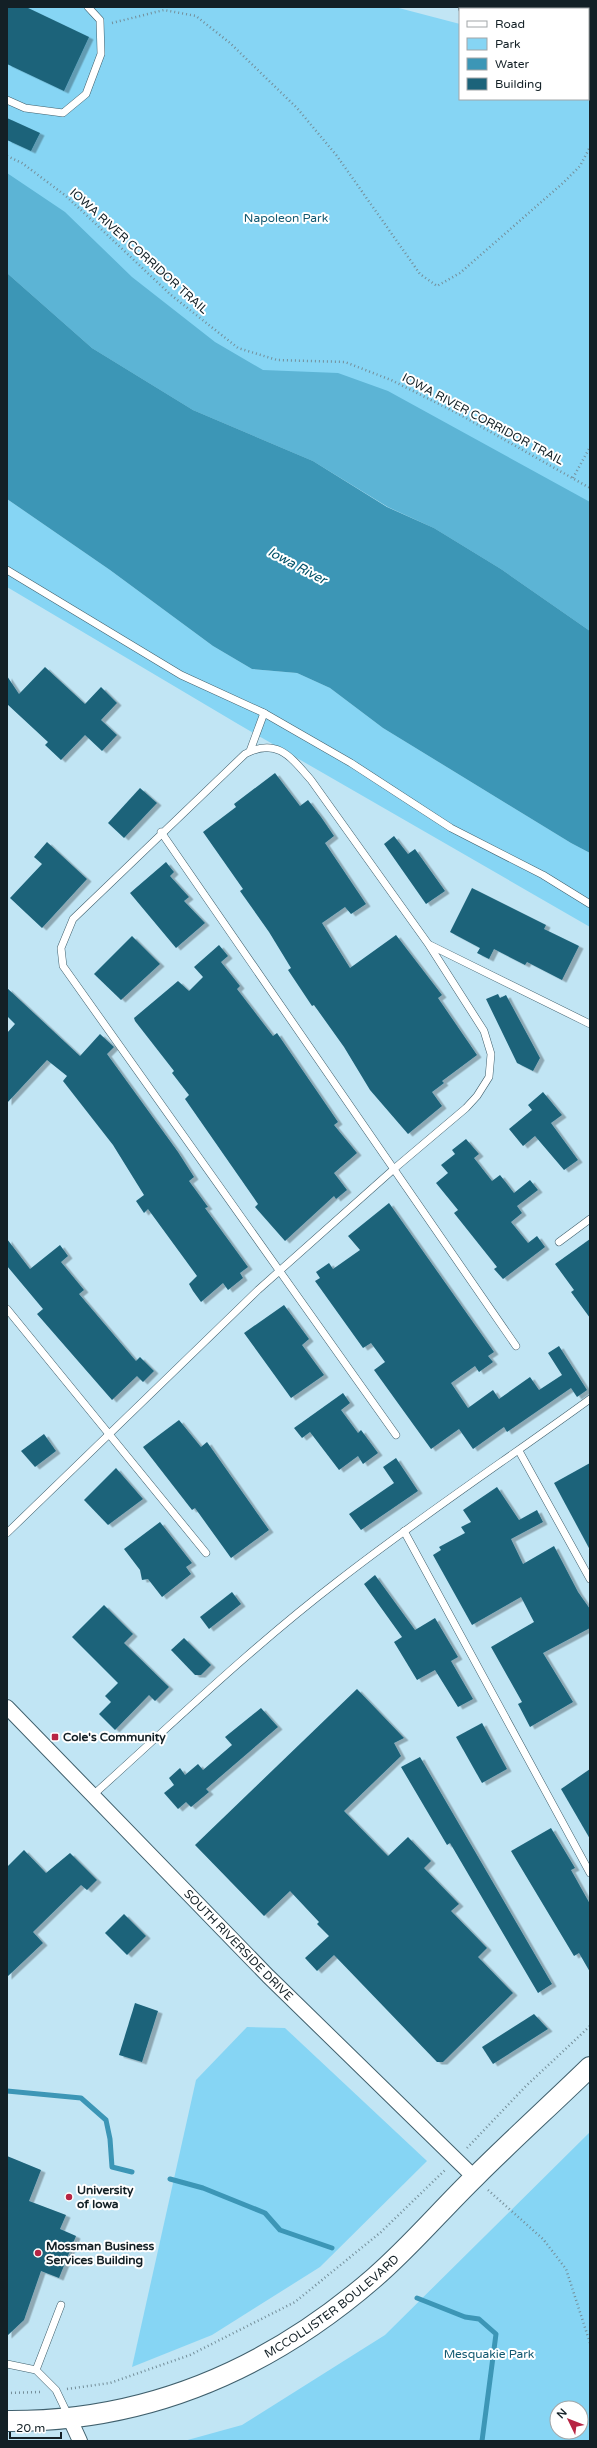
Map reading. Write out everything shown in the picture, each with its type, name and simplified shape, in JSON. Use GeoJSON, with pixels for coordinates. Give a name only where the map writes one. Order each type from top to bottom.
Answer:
{"type":"FeatureCollection","features":[{"type":"Feature","properties":{"kind":"main road","name":"MCCOLLISTER BOULEVARD"},"geometry":{"type":"LineString","coordinates":[[7,2421],[69,2417],[132,2408],[182,2393],[235,2372],[290,2342],[332,2313],[376,2276],[474,2178],[590,2067]]}},
{"type":"Feature","properties":{"kind":"street","name":"SOUTH RIVERSIDE DRIVE"},"geometry":{"type":"LineString","coordinates":[[7,1707],[268,1976],[474,2178]]}},
{"type":"Feature","properties":{"kind":"street"},"geometry":{"type":"LineString","coordinates":[[69,2417],[80,2441]]}},
{"type":"Feature","properties":{"kind":"lane"},"geometry":{"type":"LineString","coordinates":[[7,100],[25,108],[63,113],[86,94],[101,54],[100,20],[88,7]]}},
{"type":"Feature","properties":{"kind":"lane"},"geometry":{"type":"LineString","coordinates":[[7,570],[181,675],[264,714],[351,763],[451,828],[543,875],[590,904]]}},
{"type":"Feature","properties":{"kind":"lane"},"geometry":{"type":"LineString","coordinates":[[264,714],[250,751],[161,832],[73,919],[60,948],[64,966],[280,1269],[396,1435]]}},
{"type":"Feature","properties":{"kind":"lane"},"geometry":{"type":"LineString","coordinates":[[7,1533],[280,1269],[466,1108],[477,1096],[489,1077],[491,1054],[484,1031],[430,945],[311,780],[291,756],[280,750],[268,747],[250,751]]}},
{"type":"Feature","properties":{"kind":"lane"},"geometry":{"type":"LineString","coordinates":[[161,832],[395,1168],[516,1346]]}},
{"type":"Feature","properties":{"kind":"lane"},"geometry":{"type":"LineString","coordinates":[[430,945],[590,1024]]}},
{"type":"Feature","properties":{"kind":"lane"},"geometry":{"type":"LineString","coordinates":[[559,1242],[590,1219]]}},
{"type":"Feature","properties":{"kind":"lane"},"geometry":{"type":"LineString","coordinates":[[7,1309],[206,1553]]}},
{"type":"Feature","properties":{"kind":"lane"},"geometry":{"type":"LineString","coordinates":[[92,1796],[284,1625],[404,1532],[590,1398]]}},
{"type":"Feature","properties":{"kind":"lane"},"geometry":{"type":"LineString","coordinates":[[518,1451],[590,1579]]}},
{"type":"Feature","properties":{"kind":"lane"},"geometry":{"type":"LineString","coordinates":[[404,1532],[590,1873]]}},
{"type":"Feature","properties":{"kind":"lane"},"geometry":{"type":"LineString","coordinates":[[36,2370],[61,2306]]}},
{"type":"Feature","properties":{"kind":"lane"},"geometry":{"type":"LineString","coordinates":[[7,2364],[36,2370],[56,2390],[69,2417]]}},
{"type":"Feature","properties":{"kind":"path"},"geometry":{"type":"LineString","coordinates":[[160,7],[164,10]]}},
{"type":"Feature","properties":{"kind":"path"},"geometry":{"type":"LineString","coordinates":[[100,26],[164,10],[196,16],[230,43],[297,108],[337,156],[420,274],[437,286],[460,273],[563,184],[580,166],[590,147]]}},
{"type":"Feature","properties":{"kind":"path","name":"IOWA RIVER CORRIDOR TRAIL"},"geometry":{"type":"LineString","coordinates":[[7,156],[22,163],[66,196],[171,295],[238,348],[277,360],[345,362],[391,380],[457,413],[590,488]]}},
{"type":"Feature","properties":{"kind":"path"},"geometry":{"type":"LineString","coordinates":[[573,478],[590,446]]}},
{"type":"Feature","properties":{"kind":"path"},"geometry":{"type":"LineString","coordinates":[[7,2393],[56,2390],[110,2383],[190,2355],[295,2302],[380,2232],[456,2160],[525,2088],[590,2026]]}},
{"type":"Feature","properties":{"kind":"path"},"geometry":{"type":"LineString","coordinates":[[474,2178],[543,2239],[566,2269],[590,2343]]}},
{"type":"Feature","properties":{"kind":"green space","name":"Napoleon Park"},"geometry":{"type":"Polygon","coordinates":[[[7,7],[395,7],[459,24],[459,100],[589,100],[590,57],[590,631],[501,569],[434,528],[388,507],[313,461],[193,410],[92,348],[7,273],[7,7]]]}},
{"type":"Feature","properties":{"kind":"green space"},"geometry":{"type":"Polygon","coordinates":[[[7,499],[110,570],[213,646],[252,669],[297,673],[330,688],[383,728],[571,843],[590,853],[590,927],[238,724],[7,587],[7,499]]]}},
{"type":"Feature","properties":{"kind":"green space"},"geometry":{"type":"Polygon","coordinates":[[[247,2027],[285,2028],[427,2161],[320,2267],[212,2335],[132,2367],[196,2080],[247,2027]]]}},
{"type":"Feature","properties":{"kind":"green space","name":"Mesquakie Park"},"geometry":{"type":"Polygon","coordinates":[[[590,2132],[590,2441],[184,2441],[242,2425],[385,2335],[590,2132]]]}},
{"type":"Feature","properties":{"kind":"shaded area"},"geometry":{"type":"Polygon","coordinates":[[[7,173],[65,212],[132,277],[215,342],[263,370],[338,373],[388,391],[590,502],[590,631],[501,569],[434,528],[388,507],[313,461],[193,410],[92,348],[7,273],[7,173]]]}},
{"type":"Feature","properties":{"kind":"water","name":"Iowa River"},"geometry":{"type":"Polygon","coordinates":[[[7,273],[92,348],[193,410],[313,461],[387,507],[434,528],[501,569],[590,631],[590,853],[571,843],[383,728],[330,688],[297,673],[252,669],[213,646],[110,570],[7,499],[7,273]]]}},
{"type":"Feature","properties":{"kind":"building"},"geometry":{"type":"Polygon","coordinates":[[[7,7],[26,7],[89,37],[64,91],[7,64],[7,7]]]}},
{"type":"Feature","properties":{"kind":"building"},"geometry":{"type":"Polygon","coordinates":[[[7,118],[40,133],[31,151],[7,140],[7,118]]]}},
{"type":"Feature","properties":{"kind":"building"},"geometry":{"type":"Polygon","coordinates":[[[45,667],[85,704],[101,687],[117,703],[101,720],[117,735],[102,751],[85,735],[61,760],[45,745],[48,742],[7,704],[7,676],[19,694],[45,667]]]}},
{"type":"Feature","properties":{"kind":"building"},"geometry":{"type":"Polygon","coordinates":[[[275,773],[300,806],[308,800],[321,817],[334,836],[325,843],[366,904],[351,914],[345,907],[322,923],[350,968],[396,935],[442,995],[438,998],[477,1055],[442,1081],[444,1083],[432,1092],[442,1106],[408,1134],[370,1090],[344,1047],[314,1005],[312,1006],[288,970],[291,968],[269,932],[240,891],[243,889],[203,832],[236,807],[234,804],[275,773]]]}},
{"type":"Feature","properties":{"kind":"building"},"geometry":{"type":"Polygon","coordinates":[[[140,788],[157,803],[124,838],[108,823],[140,788]]]}},
{"type":"Feature","properties":{"kind":"building"},"geometry":{"type":"Polygon","coordinates":[[[394,836],[408,854],[415,849],[445,891],[426,904],[384,844],[394,836]]]}},
{"type":"Feature","properties":{"kind":"building"},"geometry":{"type":"Polygon","coordinates":[[[47,842],[87,879],[42,928],[10,898],[42,864],[34,857],[47,842]]]}},
{"type":"Feature","properties":{"kind":"building"},"geometry":{"type":"Polygon","coordinates":[[[166,862],[174,872],[170,876],[189,897],[184,901],[205,923],[176,948],[130,893],[166,862]]]}},
{"type":"Feature","properties":{"kind":"building"},"geometry":{"type":"Polygon","coordinates":[[[472,888],[546,925],[544,929],[579,946],[562,980],[527,962],[525,965],[494,949],[489,959],[477,953],[480,948],[450,932],[472,888]]]}},
{"type":"Feature","properties":{"kind":"building"},"geometry":{"type":"Polygon","coordinates":[[[132,936],[160,964],[121,1000],[94,974],[132,936]]]}},
{"type":"Feature","properties":{"kind":"building"},"geometry":{"type":"Polygon","coordinates":[[[219,945],[228,956],[221,962],[240,986],[237,989],[273,1036],[277,1033],[338,1122],[334,1125],[357,1153],[334,1173],[347,1190],[336,1199],[334,1196],[285,1241],[255,1207],[258,1204],[185,1099],[189,1095],[172,1073],[174,1071],[134,1018],[178,981],[189,991],[203,977],[194,967],[219,945]]]}},
{"type":"Feature","properties":{"kind":"building"},"geometry":{"type":"Polygon","coordinates":[[[7,988],[80,1056],[100,1034],[114,1047],[107,1054],[178,1152],[194,1177],[189,1181],[208,1207],[205,1208],[248,1267],[240,1273],[243,1278],[228,1290],[223,1283],[201,1302],[189,1284],[197,1276],[148,1209],[144,1213],[136,1201],[144,1195],[113,1145],[63,1081],[67,1076],[47,1060],[7,1103],[7,1033],[15,1024],[7,1016],[7,988]]]}},
{"type":"Feature","properties":{"kind":"building"},"geometry":{"type":"Polygon","coordinates":[[[498,994],[500,998],[506,995],[540,1058],[533,1071],[517,1063],[486,999],[498,994]]]}},
{"type":"Feature","properties":{"kind":"building"},"geometry":{"type":"Polygon","coordinates":[[[543,1092],[562,1115],[551,1123],[578,1160],[564,1170],[535,1136],[523,1146],[509,1129],[532,1110],[528,1105],[543,1092]]]}},
{"type":"Feature","properties":{"kind":"building"},"geometry":{"type":"Polygon","coordinates":[[[466,1139],[479,1154],[474,1158],[492,1181],[500,1175],[514,1193],[530,1180],[538,1190],[517,1206],[522,1213],[511,1222],[528,1243],[537,1236],[545,1247],[503,1279],[494,1269],[497,1267],[454,1213],[458,1210],[436,1183],[448,1173],[441,1165],[455,1154],[452,1150],[466,1139]]]}},
{"type":"Feature","properties":{"kind":"building"},"geometry":{"type":"Polygon","coordinates":[[[389,1203],[494,1352],[488,1356],[493,1362],[479,1372],[475,1366],[451,1383],[468,1408],[493,1390],[499,1399],[530,1377],[539,1390],[562,1375],[548,1353],[559,1346],[587,1390],[577,1397],[571,1388],[507,1432],[504,1427],[473,1449],[459,1429],[431,1449],[374,1370],[385,1362],[371,1343],[363,1348],[315,1281],[320,1278],[316,1272],[329,1263],[333,1269],[360,1250],[348,1236],[389,1203]]]}},
{"type":"Feature","properties":{"kind":"building"},"geometry":{"type":"Polygon","coordinates":[[[7,1239],[30,1269],[60,1245],[68,1256],[61,1262],[84,1290],[79,1294],[136,1361],[140,1357],[154,1371],[143,1382],[137,1376],[112,1400],[37,1314],[43,1309],[7,1266],[7,1239]]]}},
{"type":"Feature","properties":{"kind":"building"},"geometry":{"type":"Polygon","coordinates":[[[590,1239],[590,1318],[571,1292],[574,1290],[555,1264],[590,1239]]]}},
{"type":"Feature","properties":{"kind":"building"},"geometry":{"type":"Polygon","coordinates":[[[284,1305],[309,1339],[302,1345],[324,1375],[291,1398],[244,1333],[284,1305]]]}},
{"type":"Feature","properties":{"kind":"building"},"geometry":{"type":"Polygon","coordinates":[[[343,1393],[350,1403],[341,1410],[358,1433],[361,1430],[378,1453],[363,1464],[358,1456],[339,1470],[310,1432],[302,1438],[294,1428],[343,1393]]]}},
{"type":"Feature","properties":{"kind":"building"},"geometry":{"type":"Polygon","coordinates":[[[179,1420],[201,1447],[207,1442],[269,1530],[231,1558],[195,1508],[192,1510],[143,1447],[179,1420]]]}},
{"type":"Feature","properties":{"kind":"building"},"geometry":{"type":"Polygon","coordinates":[[[44,1434],[56,1451],[35,1467],[21,1451],[44,1434]]]}},
{"type":"Feature","properties":{"kind":"building"},"geometry":{"type":"Polygon","coordinates":[[[396,1458],[418,1491],[361,1530],[349,1514],[394,1483],[383,1467],[396,1458]]]}},
{"type":"Feature","properties":{"kind":"building"},"geometry":{"type":"Polygon","coordinates":[[[590,1463],[590,1550],[554,1483],[590,1463]]]}},
{"type":"Feature","properties":{"kind":"building"},"geometry":{"type":"Polygon","coordinates":[[[116,1468],[143,1499],[108,1525],[84,1500],[116,1468]]]}},
{"type":"Feature","properties":{"kind":"building"},"geometry":{"type":"Polygon","coordinates":[[[497,1487],[519,1520],[537,1510],[543,1522],[511,1539],[523,1564],[554,1546],[578,1592],[590,1609],[590,1628],[543,1653],[573,1702],[530,1727],[518,1704],[522,1702],[491,1647],[534,1622],[521,1597],[472,1625],[433,1555],[441,1550],[439,1547],[465,1533],[461,1527],[471,1522],[463,1510],[497,1487]]]}},
{"type":"Feature","properties":{"kind":"building"},"geometry":{"type":"Polygon","coordinates":[[[160,1522],[192,1563],[186,1567],[191,1574],[162,1597],[148,1579],[142,1580],[140,1570],[124,1549],[160,1522]]]}},
{"type":"Feature","properties":{"kind":"building"},"geometry":{"type":"Polygon","coordinates":[[[375,1575],[415,1630],[435,1618],[458,1657],[451,1661],[473,1699],[458,1707],[435,1670],[417,1680],[394,1642],[402,1637],[364,1584],[375,1575]]]}},
{"type":"Feature","properties":{"kind":"building"},"geometry":{"type":"Polygon","coordinates":[[[232,1592],[241,1604],[209,1629],[200,1617],[232,1592]]]}},
{"type":"Feature","properties":{"kind":"building"},"geometry":{"type":"Polygon","coordinates":[[[104,1605],[133,1634],[124,1643],[169,1687],[155,1701],[149,1695],[115,1730],[99,1714],[111,1702],[105,1696],[118,1683],[72,1637],[104,1605]]]}},
{"type":"Feature","properties":{"kind":"building"},"geometry":{"type":"Polygon","coordinates":[[[184,1638],[211,1665],[201,1675],[195,1675],[171,1650],[184,1638]]]}},
{"type":"Feature","properties":{"kind":"building"},"geometry":{"type":"Polygon","coordinates":[[[357,1689],[404,1738],[394,1743],[401,1756],[344,1811],[388,1856],[408,1837],[431,1861],[424,1868],[459,1904],[451,1911],[487,1948],[478,1957],[513,1993],[443,2062],[437,2062],[334,1955],[317,1971],[305,1958],[329,1936],[317,1924],[319,1922],[290,1891],[264,1916],[195,1845],[357,1689]]]}},
{"type":"Feature","properties":{"kind":"building"},"geometry":{"type":"Polygon","coordinates":[[[261,1708],[278,1727],[206,1789],[209,1792],[191,1807],[186,1802],[178,1809],[164,1793],[174,1785],[169,1778],[180,1768],[185,1775],[198,1764],[203,1770],[232,1745],[225,1737],[261,1708]]]}},
{"type":"Feature","properties":{"kind":"building"},"geometry":{"type":"Polygon","coordinates":[[[482,1723],[507,1769],[482,1783],[456,1737],[482,1723]]]}},
{"type":"Feature","properties":{"kind":"building"},"geometry":{"type":"Polygon","coordinates":[[[420,1757],[552,1984],[538,1993],[450,1843],[447,1845],[401,1767],[420,1757]]]}},
{"type":"Feature","properties":{"kind":"building"},"geometry":{"type":"Polygon","coordinates":[[[590,1769],[590,1839],[561,1789],[590,1769]]]}},
{"type":"Feature","properties":{"kind":"building"},"geometry":{"type":"Polygon","coordinates":[[[551,1828],[575,1868],[571,1870],[590,1904],[590,1972],[579,1953],[574,1956],[511,1851],[551,1828]]]}},
{"type":"Feature","properties":{"kind":"building"},"geometry":{"type":"Polygon","coordinates":[[[24,1850],[46,1873],[70,1853],[97,1880],[87,1890],[81,1885],[33,1932],[43,1943],[7,1977],[7,1867],[24,1850]]]}},
{"type":"Feature","properties":{"kind":"building"},"geometry":{"type":"Polygon","coordinates":[[[124,1914],[146,1936],[127,1955],[105,1933],[124,1914]]]}},
{"type":"Feature","properties":{"kind":"building"},"geometry":{"type":"Polygon","coordinates":[[[135,2003],[158,2011],[142,2062],[119,2055],[135,2003]]]}},
{"type":"Feature","properties":{"kind":"building"},"geometry":{"type":"Polygon","coordinates":[[[534,2014],[548,2029],[493,2064],[482,2047],[534,2014]]]}},
{"type":"Feature","properties":{"kind":"building","name":"Mossman Business Services Building"},"geometry":{"type":"Polygon","coordinates":[[[7,2156],[41,2170],[29,2201],[66,2215],[60,2229],[76,2236],[59,2278],[41,2271],[24,2320],[7,2336],[7,2156]]]}},
{"type":"Feature","properties":{"kind":"waterway"},"geometry":{"type":"LineString","coordinates":[[7,2091],[81,2098],[106,2120],[110,2139],[112,2167],[132,2172]]}},
{"type":"Feature","properties":{"kind":"waterway"},"geometry":{"type":"LineString","coordinates":[[170,2179],[203,2188],[265,2213],[280,2230],[332,2248]]}},
{"type":"Feature","properties":{"kind":"waterway"},"geometry":{"type":"LineString","coordinates":[[417,2298],[465,2317],[479,2319],[496,2334],[482,2441]]}},
{"type":"Feature","properties":{"kind":"place","name":"Cole's Community"},"geometry":{"type":"Point","coordinates":[55,1737]}},
{"type":"Feature","properties":{"kind":"place","name":"University of Iowa"},"geometry":{"type":"Point","coordinates":[69,2197]}},
{"type":"Feature","properties":{"kind":"place","name":"Mossman Business Services Building"},"geometry":{"type":"Point","coordinates":[38,2253]}}]}
